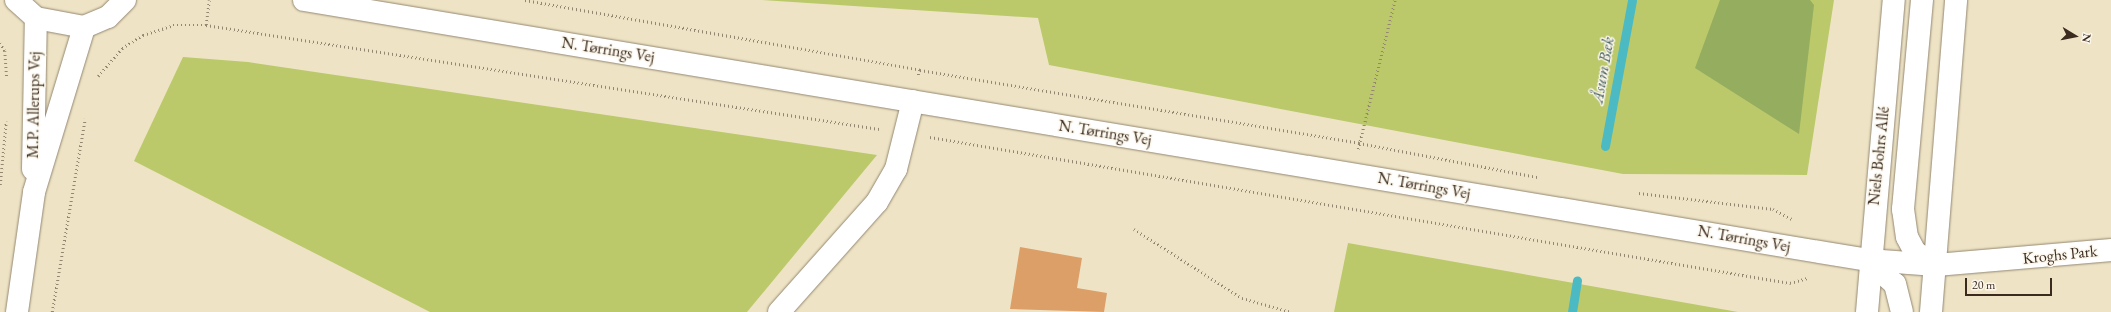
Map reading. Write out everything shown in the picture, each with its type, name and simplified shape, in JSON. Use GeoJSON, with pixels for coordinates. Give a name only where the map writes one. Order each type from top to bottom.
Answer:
{"type":"FeatureCollection","features":[{"type":"Feature","properties":{"kind":"street"},"geometry":{"type":"LineString","coordinates":[[16,0],[36,18],[84,26],[108,17],[125,0]]}},
{"type":"Feature","properties":{"kind":"street","name":"N. Tørrings Vej"},"geometry":{"type":"LineString","coordinates":[[304,0],[1868,260],[1936,266]]}},
{"type":"Feature","properties":{"kind":"street","name":"Niels Bohrs Allé"},"geometry":{"type":"LineString","coordinates":[[1867,312],[1868,260],[1894,0]]}},
{"type":"Feature","properties":{"kind":"street"},"geometry":{"type":"LineString","coordinates":[[1922,0],[1903,209],[1907,237],[1915,252],[1936,266]]}},
{"type":"Feature","properties":{"kind":"street"},"geometry":{"type":"LineString","coordinates":[[1931,312],[1936,266],[1956,0]]}},
{"type":"Feature","properties":{"kind":"street","name":"M.P. Allerups Vej"},"geometry":{"type":"LineString","coordinates":[[17,312],[34,192],[36,18]]}},
{"type":"Feature","properties":{"kind":"street","name":"M.P. Allerups Vej"},"geometry":{"type":"LineString","coordinates":[[34,192],[84,26]]}},
{"type":"Feature","properties":{"kind":"street"},"geometry":{"type":"LineString","coordinates":[[779,312],[877,202],[896,169],[907,133],[913,101]]}},
{"type":"Feature","properties":{"kind":"street","name":"Kroghs Park"},"geometry":{"type":"LineString","coordinates":[[1936,266],[2111,250]]}},
{"type":"Feature","properties":{"kind":"street"},"geometry":{"type":"LineString","coordinates":[[1868,260],[1895,284],[1902,312]]}},
{"type":"Feature","properties":{"kind":"path"},"geometry":{"type":"LineString","coordinates":[[524,0],[920,70],[1524,171],[1542,179]]}},
{"type":"Feature","properties":{"kind":"path"},"geometry":{"type":"LineString","coordinates":[[1351,174],[1395,0]]}},
{"type":"Feature","properties":{"kind":"path"},"geometry":{"type":"LineString","coordinates":[[206,25],[907,133],[1790,283],[1811,277]]}},
{"type":"Feature","properties":{"kind":"path"},"geometry":{"type":"LineString","coordinates":[[913,101],[920,70]]}},
{"type":"Feature","properties":{"kind":"path"},"geometry":{"type":"LineString","coordinates":[[52,312],[86,113]]}},
{"type":"Feature","properties":{"kind":"path"},"geometry":{"type":"LineString","coordinates":[[0,185],[6,115]]}},
{"type":"Feature","properties":{"kind":"path"},"geometry":{"type":"LineString","coordinates":[[1633,192],[1773,209],[1800,224]]}},
{"type":"Feature","properties":{"kind":"path"},"geometry":{"type":"LineString","coordinates":[[1134,229],[1242,298],[1291,312]]}},
{"type":"Feature","properties":{"kind":"green space"},"geometry":{"type":"Polygon","coordinates":[[[762,0],[1834,0],[1807,175],[1623,174],[1049,65],[1038,18],[762,0]]]}},
{"type":"Feature","properties":{"kind":"green space"},"geometry":{"type":"Polygon","coordinates":[[[1720,0],[1810,0],[1814,5],[1799,134],[1695,68],[1720,0]]]}},
{"type":"Feature","properties":{"kind":"green space"},"geometry":{"type":"Polygon","coordinates":[[[183,57],[248,62],[877,155],[747,312],[430,312],[134,161],[183,57]]]}},
{"type":"Feature","properties":{"kind":"green space"},"geometry":{"type":"Polygon","coordinates":[[[1348,243],[1738,312],[1334,312],[1348,243]]]}},
{"type":"Feature","properties":{"kind":"building"},"geometry":{"type":"Polygon","coordinates":[[[1020,247],[1082,258],[1077,288],[1107,293],[1104,312],[1010,309],[1020,247]]]}},
{"type":"Feature","properties":{"kind":"waterway","name":"Åsum Bæk"},"geometry":{"type":"LineString","coordinates":[[1605,146],[1632,0]]}},
{"type":"Feature","properties":{"kind":"waterway","name":"Åsum Bæk"},"geometry":{"type":"LineString","coordinates":[[1572,312],[1577,280]]}}]}
